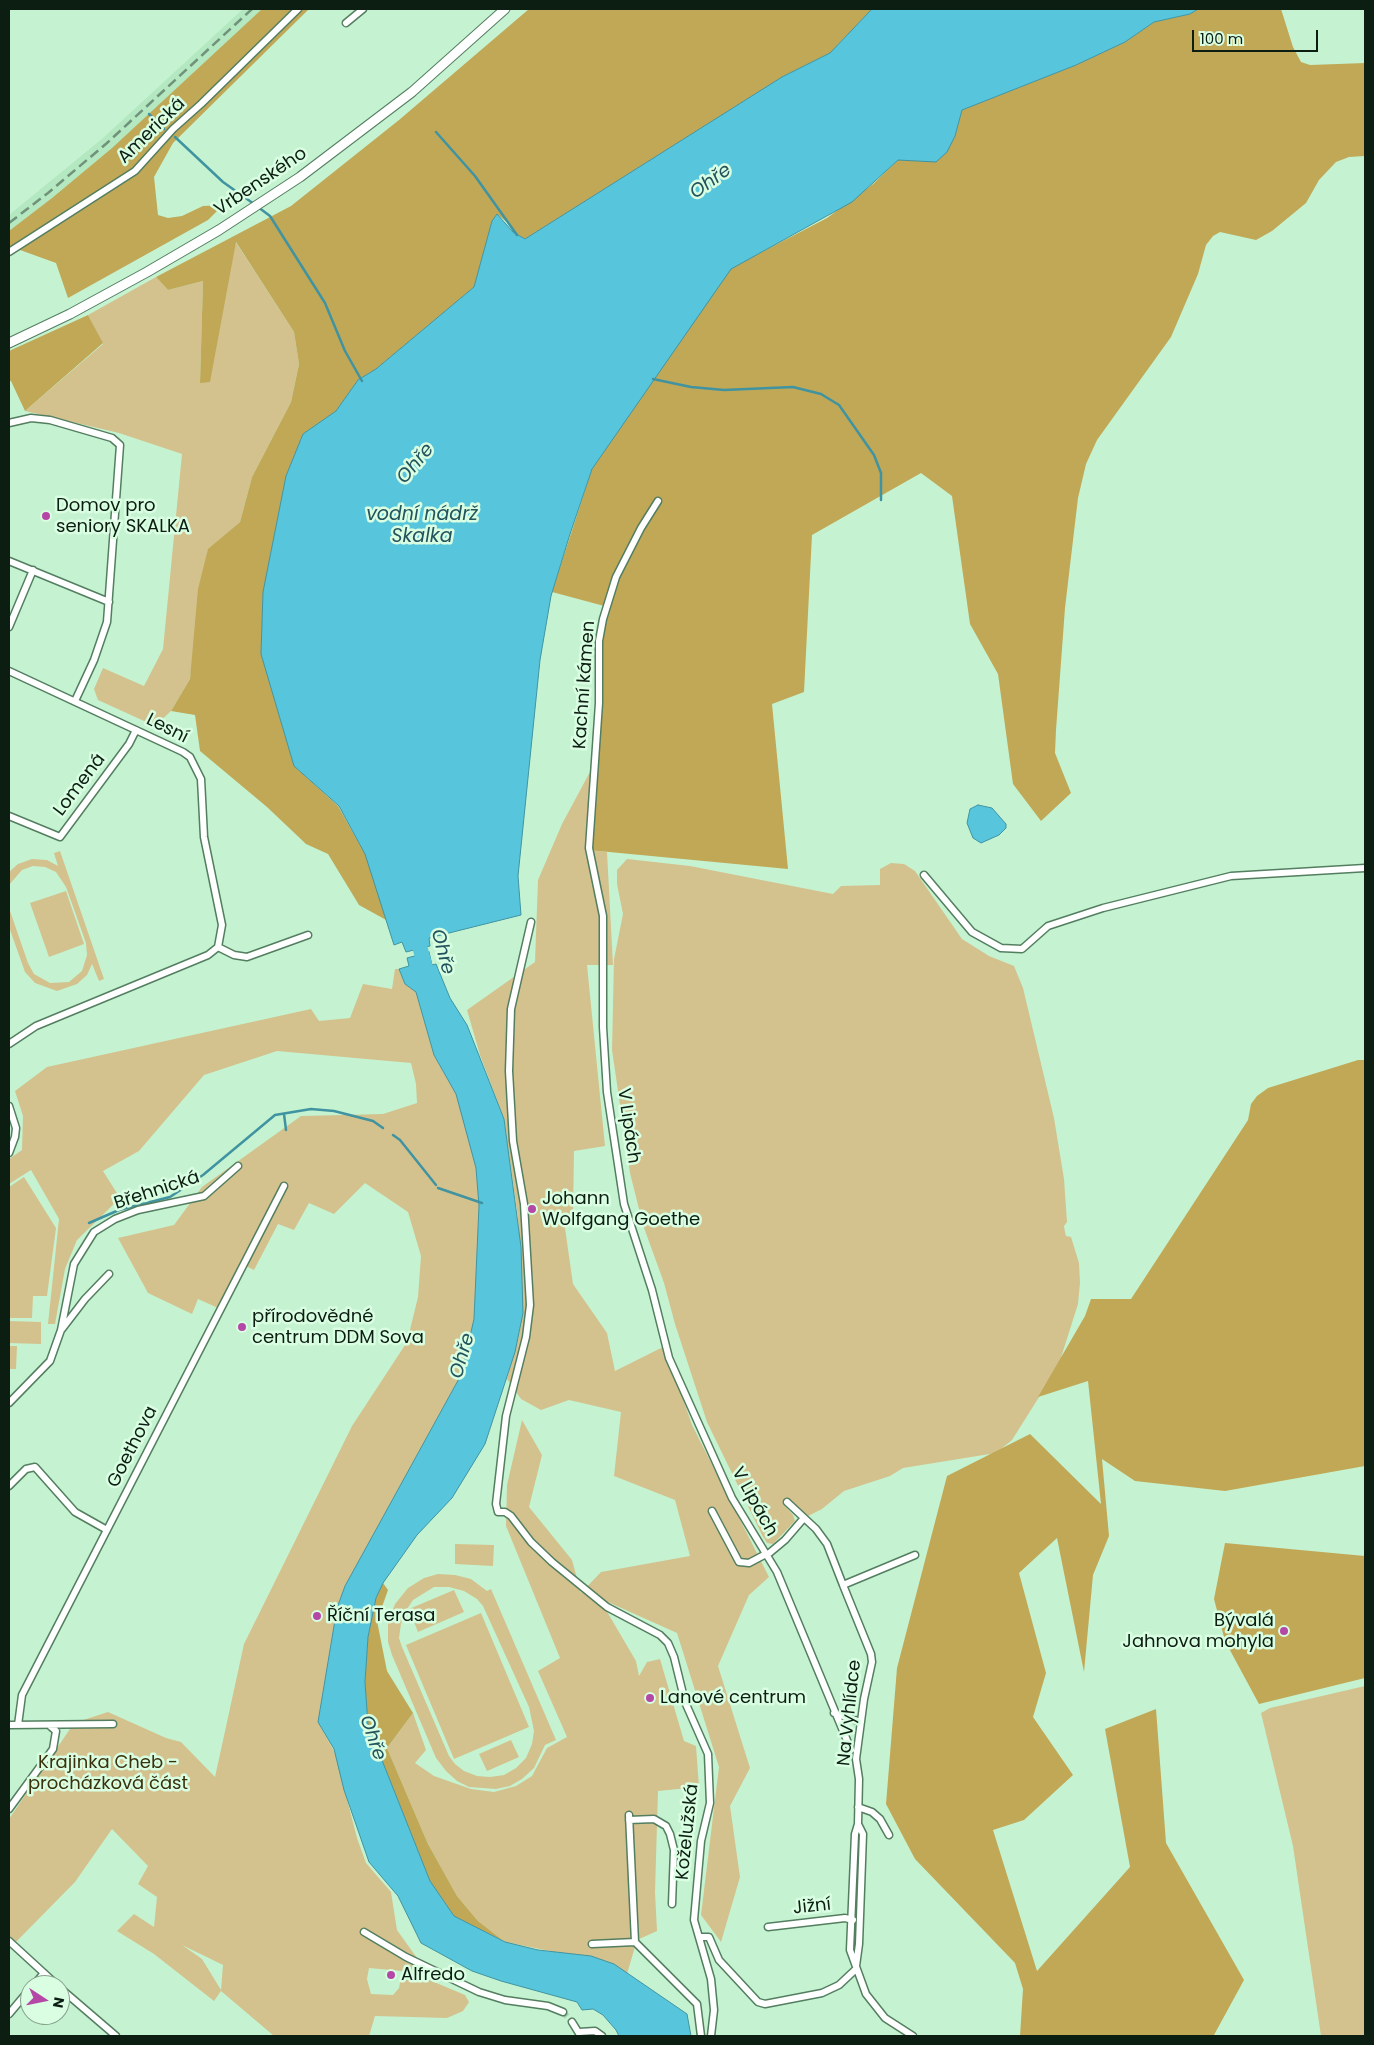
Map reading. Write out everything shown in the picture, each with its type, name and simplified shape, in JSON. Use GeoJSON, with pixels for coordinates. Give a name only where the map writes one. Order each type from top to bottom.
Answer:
{"type":"FeatureCollection","features":[{"type":"Feature","properties":{"kind":"main road","name":"Vrbenského"},"geometry":{"type":"LineString","coordinates":[[9,342],[61,318],[147,272],[220,230],[300,177],[412,92],[505,9]]}},
{"type":"Feature","properties":{"kind":"street","name":"Americká"},"geometry":{"type":"LineString","coordinates":[[9,252],[135,171],[173,129],[298,9]]}},
{"type":"Feature","properties":{"kind":"street"},"geometry":{"type":"LineString","coordinates":[[346,24],[363,9]]}},
{"type":"Feature","properties":{"kind":"street"},"geometry":{"type":"LineString","coordinates":[[9,423],[31,418],[50,420],[112,438],[120,444],[108,602],[103,635],[75,701]]}},
{"type":"Feature","properties":{"kind":"street","name":"Kachní kámen"},"geometry":{"type":"LineString","coordinates":[[594,764],[599,703],[599,641],[603,619],[616,577],[641,528],[658,501]]}},
{"type":"Feature","properties":{"kind":"street"},"geometry":{"type":"LineString","coordinates":[[9,560],[108,602]]}},
{"type":"Feature","properties":{"kind":"street"},"geometry":{"type":"LineString","coordinates":[[10,627],[33,570]]}},
{"type":"Feature","properties":{"kind":"street","name":"Lesní"},"geometry":{"type":"LineString","coordinates":[[9,671],[182,752],[195,765],[201,779],[204,837],[222,925],[218,947]]}},
{"type":"Feature","properties":{"kind":"street","name":"Lomená"},"geometry":{"type":"LineString","coordinates":[[9,816],[60,837],[130,744],[136,730]]}},
{"type":"Feature","properties":{"kind":"street","name":"V Lipách"},"geometry":{"type":"LineString","coordinates":[[594,764],[589,848],[603,916],[604,1045],[608,1092],[624,1204],[652,1290],[669,1358],[732,1498],[777,1572],[851,1750]]}},
{"type":"Feature","properties":{"kind":"street"},"geometry":{"type":"LineString","coordinates":[[924,875],[972,932],[1001,948],[1022,949],[1048,926],[1103,908],[1231,876],[1365,868]]}},
{"type":"Feature","properties":{"kind":"street","name":"Koželužská"},"geometry":{"type":"LineString","coordinates":[[531,922],[511,1009],[509,1071],[512,1135],[526,1222],[530,1305],[526,1337],[506,1416],[495,1499],[498,1512],[505,1512],[511,1516],[544,1556],[603,1604],[660,1635],[668,1643],[685,1702],[708,1754],[710,1804],[701,1841],[694,1920],[713,1994],[711,2036]]}},
{"type":"Feature","properties":{"kind":"street"},"geometry":{"type":"LineString","coordinates":[[9,1044],[36,1026],[208,955],[218,947],[234,955],[247,957],[308,935]]}},
{"type":"Feature","properties":{"kind":"street"},"geometry":{"type":"LineString","coordinates":[[9,1106],[16,1128],[9,1153]]}},
{"type":"Feature","properties":{"kind":"street","name":"Břehnická"},"geometry":{"type":"LineString","coordinates":[[9,1403],[50,1361],[61,1330],[74,1264],[94,1232],[115,1219],[138,1210],[204,1196],[238,1166]]}},
{"type":"Feature","properties":{"kind":"street","name":"Goethova"},"geometry":{"type":"LineString","coordinates":[[18,1725],[22,1695],[284,1186]]}},
{"type":"Feature","properties":{"kind":"street","name":"Břehnická"},"geometry":{"type":"LineString","coordinates":[[61,1330],[85,1299],[109,1274]]}},
{"type":"Feature","properties":{"kind":"street"},"geometry":{"type":"LineString","coordinates":[[9,1486],[26,1469],[35,1467],[75,1512],[108,1530]]}},
{"type":"Feature","properties":{"kind":"street","name":"Na Vyhlídce"},"geometry":{"type":"LineString","coordinates":[[787,1502],[816,1529],[827,1544],[871,1654],[871,1671],[864,1699],[856,1759],[859,1778],[858,1824],[855,1834],[850,1950],[866,1994],[885,2018],[913,2036]]}},
{"type":"Feature","properties":{"kind":"street","name":"V Lipách"},"geometry":{"type":"LineString","coordinates":[[712,1511],[739,1562],[749,1563],[767,1555]]}},
{"type":"Feature","properties":{"kind":"street"},"geometry":{"type":"LineString","coordinates":[[767,1555],[785,1540],[804,1518]]}},
{"type":"Feature","properties":{"kind":"street"},"geometry":{"type":"LineString","coordinates":[[843,1585],[915,1555]]}},
{"type":"Feature","properties":{"kind":"street"},"geometry":{"type":"LineString","coordinates":[[834,1713],[861,1722]]}},
{"type":"Feature","properties":{"kind":"street"},"geometry":{"type":"LineString","coordinates":[[9,1725],[113,1724]]}},
{"type":"Feature","properties":{"kind":"street"},"geometry":{"type":"LineString","coordinates":[[9,1809],[54,1749],[56,1732],[49,1725]]}},
{"type":"Feature","properties":{"kind":"street"},"geometry":{"type":"LineString","coordinates":[[858,1807],[872,1812],[880,1819],[889,1835]]}},
{"type":"Feature","properties":{"kind":"street","name":"Koželužská"},"geometry":{"type":"LineString","coordinates":[[635,1942],[629,1817],[654,1819],[666,1826],[670,1834],[674,1850],[672,1904]]}},
{"type":"Feature","properties":{"kind":"street","name":"Na Vyhlídce"},"geometry":{"type":"LineString","coordinates":[[856,1970],[863,1834],[858,1824]]}},
{"type":"Feature","properties":{"kind":"street","name":"Jižní"},"geometry":{"type":"LineString","coordinates":[[768,1926],[851,1919],[860,1921]]}},
{"type":"Feature","properties":{"kind":"street"},"geometry":{"type":"LineString","coordinates":[[364,1932],[406,1957],[479,1992],[506,2000],[548,2006],[563,2012]]}},
{"type":"Feature","properties":{"kind":"street"},"geometry":{"type":"LineString","coordinates":[[699,1937],[709,1937],[719,1960],[758,2002],[765,2004],[822,1993],[839,1985],[856,1970]]}},
{"type":"Feature","properties":{"kind":"street"},"geometry":{"type":"LineString","coordinates":[[9,1941],[46,1975]]}},
{"type":"Feature","properties":{"kind":"street"},"geometry":{"type":"LineString","coordinates":[[592,1944],[635,1942],[697,2004],[701,2036]]}},
{"type":"Feature","properties":{"kind":"street"},"geometry":{"type":"LineString","coordinates":[[70,1997],[116,2036]]}},
{"type":"Feature","properties":{"kind":"street"},"geometry":{"type":"LineString","coordinates":[[9,2014],[20,2001]]}},
{"type":"Feature","properties":{"kind":"street"},"geometry":{"type":"LineString","coordinates":[[572,2022],[580,2034],[588,2030],[602,2036]]}},
{"type":"Feature","properties":{"kind":"shaded area"},"geometry":{"type":"Polygon","coordinates":[[[243,9],[262,9],[112,148],[9,231],[9,215],[103,138],[243,9]]]}},
{"type":"Feature","properties":{"kind":"shaded area"},"geometry":{"type":"Polygon","coordinates":[[[262,9],[309,9],[173,143],[154,177],[158,215],[168,218],[182,216],[203,206],[223,205],[208,220],[68,298],[56,263],[9,246],[9,231],[112,148],[262,9]]]}},
{"type":"Feature","properties":{"kind":"shaded area"},"geometry":{"type":"Polygon","coordinates":[[[529,9],[872,9],[830,53],[782,77],[525,239],[513,232],[509,224],[497,214],[492,221],[474,287],[376,369],[358,380],[336,411],[303,434],[286,476],[263,592],[261,654],[294,766],[338,806],[365,854],[388,921],[359,905],[328,854],[306,844],[267,807],[200,751],[195,715],[171,711],[190,679],[198,589],[208,549],[240,522],[252,477],[291,402],[299,364],[294,332],[236,242],[210,382],[200,383],[203,281],[168,290],[156,277],[291,206],[399,120],[529,9]]]}},
{"type":"Feature","properties":{"kind":"shaded area"},"geometry":{"type":"Polygon","coordinates":[[[1198,9],[1281,9],[1293,47],[1301,62],[1310,65],[1365,63],[1365,156],[1349,157],[1336,162],[1319,180],[1306,203],[1272,231],[1256,240],[1220,232],[1213,236],[1206,245],[1198,274],[1171,337],[1097,440],[1086,464],[1078,498],[1065,608],[1056,730],[1055,753],[1071,793],[1041,821],[1013,784],[998,674],[970,624],[952,496],[921,473],[812,535],[804,692],[772,704],[788,869],[588,850],[603,698],[603,640],[608,607],[552,592],[592,469],[731,268],[827,218],[873,184],[898,160],[908,160],[955,136],[962,110],[1076,65],[1125,42],[1154,22],[1190,14],[1198,9]]]}},
{"type":"Feature","properties":{"kind":"shaded area"},"geometry":{"type":"Polygon","coordinates":[[[88,315],[103,343],[25,411],[11,381],[9,381],[9,351],[88,315]]]}},
{"type":"Feature","properties":{"kind":"shaded area"},"geometry":{"type":"Polygon","coordinates":[[[1358,1060],[1365,1060],[1365,1466],[1225,1491],[1135,1481],[1102,1459],[1109,1536],[1093,1575],[1084,1672],[1057,1538],[1019,1573],[1046,1673],[1033,1717],[1073,1775],[1024,1820],[993,1830],[1037,1971],[1130,1867],[1105,1729],[1156,1709],[1166,1843],[1244,1980],[1214,2035],[1216,2036],[1020,2036],[1023,1989],[1015,1963],[915,1859],[886,1804],[897,1668],[947,1476],[1030,1434],[1101,1504],[1088,1381],[1038,1397],[1085,1316],[1091,1299],[1131,1299],[1248,1120],[1251,1104],[1257,1096],[1268,1088],[1358,1060]]]}},
{"type":"Feature","properties":{"kind":"shaded area"},"geometry":{"type":"Polygon","coordinates":[[[1225,1543],[1365,1556],[1365,1678],[1259,1704],[1225,1641],[1214,1599],[1225,1543]]]}},
{"type":"Feature","properties":{"kind":"shaded area"},"geometry":{"type":"Polygon","coordinates":[[[383,1583],[388,1590],[377,1621],[387,1671],[413,1713],[387,1748],[428,1844],[457,1896],[478,1921],[505,1942],[454,1916],[430,1881],[368,1725],[365,1682],[368,1637],[376,1598],[383,1583]]]}},
{"type":"Feature","properties":{"kind":"green space"},"geometry":{"type":"Polygon","coordinates":[[[235,241],[294,332],[299,364],[291,402],[252,477],[240,522],[208,550],[190,679],[171,711],[155,726],[98,700],[94,689],[103,668],[144,686],[163,649],[182,454],[119,433],[25,411],[103,344],[88,315],[156,277],[168,290],[203,281],[200,383],[235,241]]]}},
{"type":"Feature","properties":{"kind":"green space"},"geometry":{"type":"Polygon","coordinates":[[[591,770],[589,850],[607,852],[613,965],[587,965],[605,1146],[574,1151],[573,1213],[565,1228],[573,1284],[607,1333],[615,1371],[665,1346],[692,1425],[769,1577],[749,1595],[718,1666],[750,1768],[730,1806],[740,1877],[721,1942],[701,1915],[719,1767],[677,1633],[599,1598],[636,1661],[639,1676],[647,1662],[660,1659],[684,1741],[696,1746],[699,1787],[658,1791],[655,1892],[657,1931],[637,1940],[627,1974],[614,1964],[505,1942],[478,1921],[457,1896],[428,1844],[387,1748],[413,1713],[426,1750],[415,1763],[434,1776],[471,1789],[494,1792],[516,1786],[532,1776],[547,1748],[567,1737],[538,1671],[560,1658],[506,1526],[507,1485],[522,1420],[542,1455],[529,1507],[572,1560],[581,1593],[601,1572],[690,1556],[675,1500],[614,1476],[621,1412],[569,1400],[541,1410],[521,1399],[507,1379],[520,1330],[518,1218],[504,1119],[480,1055],[467,1010],[535,962],[538,880],[562,824],[591,770]]]}},
{"type":"Feature","properties":{"kind":"green space"},"geometry":{"type":"Polygon","coordinates":[[[60,851],[104,979],[99,981],[92,964],[87,975],[77,984],[57,991],[35,983],[25,972],[9,927],[9,908],[28,963],[34,974],[50,983],[69,982],[82,971],[87,955],[86,943],[66,887],[56,872],[45,867],[33,866],[22,870],[9,885],[9,872],[18,864],[32,859],[47,860],[58,866],[54,853],[60,851]]]}},
{"type":"Feature","properties":{"kind":"green space"},"geometry":{"type":"Polygon","coordinates":[[[627,859],[690,866],[833,894],[841,886],[880,885],[880,869],[891,863],[904,864],[915,871],[962,939],[989,956],[1014,966],[1023,988],[1054,1118],[1064,1179],[1067,1222],[1064,1226],[1065,1232],[1066,1236],[1071,1237],[1079,1263],[1078,1304],[1058,1367],[1012,1440],[996,1453],[903,1468],[890,1476],[844,1491],[822,1509],[808,1516],[788,1499],[783,1504],[793,1515],[795,1521],[773,1544],[767,1543],[762,1535],[707,1422],[675,1324],[664,1283],[643,1225],[630,1173],[612,1050],[614,959],[623,914],[617,884],[617,870],[627,859]]]}},
{"type":"Feature","properties":{"kind":"green space"},"geometry":{"type":"Polygon","coordinates":[[[66,891],[84,944],[49,957],[30,903],[66,891]]]}},
{"type":"Feature","properties":{"kind":"green space","name":"Krajinka Cheb - procházková část"},"geometry":{"type":"Polygon","coordinates":[[[395,969],[399,969],[405,984],[416,992],[434,1055],[456,1094],[462,1111],[476,1168],[479,1206],[474,1319],[461,1375],[345,1586],[337,1608],[318,1722],[335,1753],[357,1838],[366,1863],[391,1892],[397,1930],[417,1958],[415,1974],[465,1995],[469,2002],[463,2011],[447,2018],[375,2016],[369,2036],[274,2036],[221,1991],[214,2001],[154,1954],[117,1931],[134,1914],[154,1927],[157,1897],[138,1884],[148,1866],[112,1829],[75,1882],[14,1944],[9,1935],[9,1819],[74,1723],[108,1712],[166,1738],[181,1742],[215,1777],[244,1644],[352,1426],[407,1342],[418,1297],[421,1256],[408,1212],[365,1183],[334,1214],[309,1203],[294,1230],[278,1224],[254,1270],[242,1264],[218,1308],[198,1299],[192,1314],[148,1293],[118,1238],[174,1225],[202,1187],[301,1116],[383,1114],[417,1103],[416,1084],[411,1063],[277,1051],[204,1075],[139,1151],[103,1171],[120,1198],[77,1240],[65,1269],[55,1324],[48,1324],[59,1219],[31,1170],[9,1184],[9,1159],[22,1150],[23,1116],[15,1091],[47,1067],[311,1009],[319,1021],[350,1018],[363,984],[392,989],[395,969]],[[182,1945],[202,1959],[221,1990],[223,1965],[182,1945]],[[369,1968],[367,1979],[371,1994],[393,1995],[399,1988],[402,1971],[369,1968]]]}},
{"type":"Feature","properties":{"kind":"green space"},"geometry":{"type":"Polygon","coordinates":[[[24,1177],[56,1228],[47,1296],[33,1296],[32,1318],[9,1318],[9,1187],[24,1177]]]}},
{"type":"Feature","properties":{"kind":"green space"},"geometry":{"type":"Polygon","coordinates":[[[9,1321],[41,1322],[41,1344],[9,1343],[9,1321]]]}},
{"type":"Feature","properties":{"kind":"green space"},"geometry":{"type":"Polygon","coordinates":[[[9,1346],[17,1346],[16,1369],[9,1369],[9,1346]]]}},
{"type":"Feature","properties":{"kind":"green space"},"geometry":{"type":"Polygon","coordinates":[[[455,1544],[494,1545],[493,1566],[455,1564],[455,1544]]]}},
{"type":"Feature","properties":{"kind":"green space"},"geometry":{"type":"Polygon","coordinates":[[[438,1574],[455,1575],[471,1579],[487,1591],[491,1589],[556,1740],[545,1745],[534,1768],[522,1779],[510,1786],[496,1789],[469,1787],[457,1781],[446,1771],[436,1758],[392,1655],[388,1642],[388,1623],[395,1604],[408,1588],[424,1578],[438,1574]],[[434,1587],[413,1600],[405,1612],[399,1638],[449,1756],[455,1764],[464,1771],[477,1776],[504,1775],[516,1768],[526,1758],[532,1744],[534,1731],[529,1707],[483,1606],[477,1599],[464,1591],[449,1587],[434,1587]]]}},
{"type":"Feature","properties":{"kind":"green space"},"geometry":{"type":"Polygon","coordinates":[[[454,1590],[464,1612],[418,1632],[409,1609],[454,1590]]]}},
{"type":"Feature","properties":{"kind":"green space"},"geometry":{"type":"Polygon","coordinates":[[[481,1613],[529,1727],[454,1759],[406,1645],[481,1613]]]}},
{"type":"Feature","properties":{"kind":"green space"},"geometry":{"type":"Polygon","coordinates":[[[1365,1686],[1365,2036],[1321,2036],[1293,1846],[1261,1713],[1270,1708],[1365,1686]]]}},
{"type":"Feature","properties":{"kind":"green space"},"geometry":{"type":"Polygon","coordinates":[[[511,1740],[519,1757],[487,1771],[479,1754],[511,1740]]]}},
{"type":"Feature","properties":{"kind":"water","name":"vodní nádrž Skalka"},"geometry":{"type":"Polygon","coordinates":[[[872,9],[1198,9],[1190,14],[1154,22],[1125,42],[1076,65],[962,110],[955,136],[947,152],[936,162],[898,160],[852,202],[731,269],[592,469],[570,534],[551,596],[540,660],[518,876],[521,915],[429,938],[430,946],[406,952],[402,942],[394,945],[365,854],[339,806],[294,766],[261,654],[263,592],[286,476],[303,434],[336,411],[358,380],[376,369],[474,287],[492,221],[497,214],[513,232],[525,239],[782,77],[830,53],[872,9]]]}},
{"type":"Feature","properties":{"kind":"water"},"geometry":{"type":"Polygon","coordinates":[[[978,805],[992,808],[1006,824],[1006,828],[999,835],[981,843],[973,838],[967,823],[970,809],[978,805]]]}},
{"type":"Feature","properties":{"kind":"water"},"geometry":{"type":"Polygon","coordinates":[[[429,952],[432,965],[436,964],[450,998],[467,1025],[504,1119],[521,1247],[523,1313],[515,1352],[485,1444],[452,1498],[417,1535],[383,1583],[376,1598],[368,1637],[365,1682],[368,1725],[430,1881],[454,1916],[505,1942],[538,1950],[591,1956],[614,1964],[687,2014],[691,2036],[619,2036],[603,2015],[593,2009],[582,2010],[577,2002],[472,1971],[421,1943],[398,1896],[369,1862],[344,1790],[334,1749],[318,1722],[337,1608],[345,1586],[461,1375],[474,1319],[479,1206],[476,1168],[456,1094],[434,1055],[416,992],[405,984],[399,969],[409,966],[407,958],[429,952]]]}},
{"type":"Feature","properties":{"kind":"waterway"},"geometry":{"type":"LineString","coordinates":[[149,114],[164,129]]}},
{"type":"Feature","properties":{"kind":"waterway"},"geometry":{"type":"LineString","coordinates":[[436,132],[475,176],[517,235]]}},
{"type":"Feature","properties":{"kind":"waterway"},"geometry":{"type":"LineString","coordinates":[[175,137],[223,182],[254,204]]}},
{"type":"Feature","properties":{"kind":"waterway"},"geometry":{"type":"LineString","coordinates":[[258,207],[270,216],[325,303],[345,351],[362,381]]}},
{"type":"Feature","properties":{"kind":"waterway"},"geometry":{"type":"LineString","coordinates":[[653,379],[691,387],[724,390],[793,387],[821,394],[839,405],[874,455],[881,473],[881,500]]}},
{"type":"Feature","properties":{"kind":"waterway","name":"Ohře"},"geometry":{"type":"LineString","coordinates":[[415,929],[427,974]]}},
{"type":"Feature","properties":{"kind":"waterway"},"geometry":{"type":"LineString","coordinates":[[89,1223],[119,1210],[170,1197],[203,1175],[275,1115],[311,1109],[334,1111],[373,1121],[383,1128]]}},
{"type":"Feature","properties":{"kind":"waterway"},"geometry":{"type":"LineString","coordinates":[[284,1114],[286,1130]]}},
{"type":"Feature","properties":{"kind":"waterway"},"geometry":{"type":"LineString","coordinates":[[393,1135],[400,1140],[436,1185]]}},
{"type":"Feature","properties":{"kind":"waterway"},"geometry":{"type":"LineString","coordinates":[[438,1188],[482,1203]]}},
{"type":"Feature","properties":{"kind":"tunnel"},"geometry":{"type":"LineString","coordinates":[[563,2012],[572,2022]]}},
{"type":"Feature","properties":{"kind":"railway"},"geometry":{"type":"LineString","coordinates":[[9,223],[107,143],[252,9]]}},
{"type":"Feature","properties":{"kind":"place","name":"Domov pro seniory SKALKA"},"geometry":{"type":"Point","coordinates":[46,516]}},
{"type":"Feature","properties":{"kind":"place","name":"Johann Wolfgang Goethe"},"geometry":{"type":"Point","coordinates":[532,1209]}},
{"type":"Feature","properties":{"kind":"place","name":"přírodovědné centrum DDM Sova"},"geometry":{"type":"Point","coordinates":[242,1327]}},
{"type":"Feature","properties":{"kind":"place","name":"Říční Terasa"},"geometry":{"type":"Point","coordinates":[317,1616]}},
{"type":"Feature","properties":{"kind":"place","name":"Bývalá Jahnova mohyla"},"geometry":{"type":"Point","coordinates":[1284,1631]}},
{"type":"Feature","properties":{"kind":"place","name":"Lanové centrum"},"geometry":{"type":"Point","coordinates":[650,1698]}},
{"type":"Feature","properties":{"kind":"place","name":"Alfredo"},"geometry":{"type":"Point","coordinates":[391,1975]}}]}
